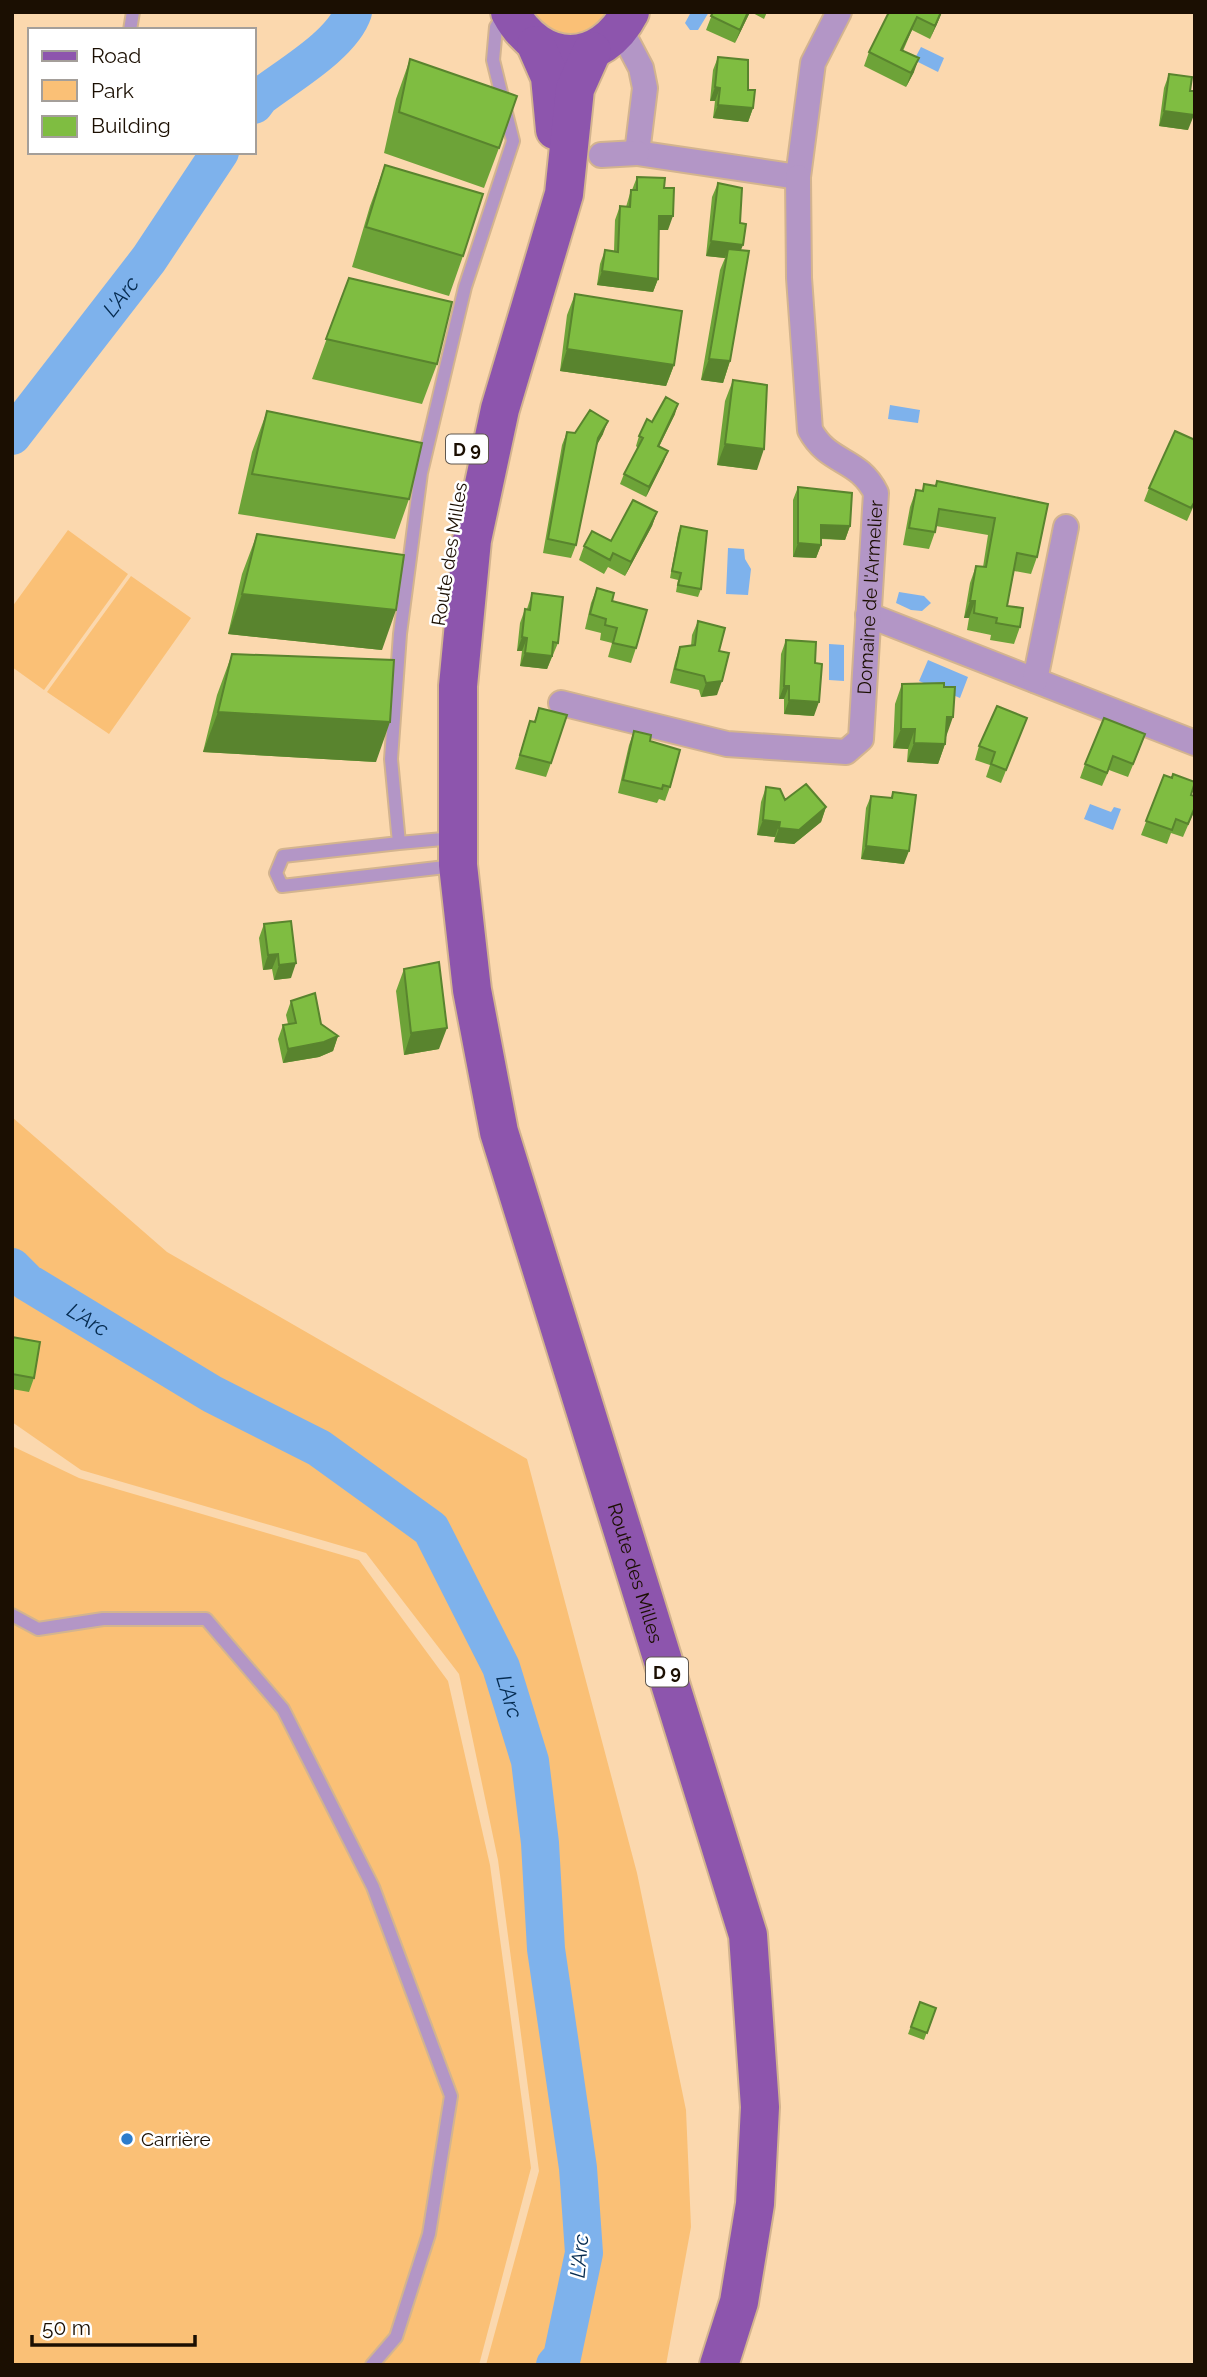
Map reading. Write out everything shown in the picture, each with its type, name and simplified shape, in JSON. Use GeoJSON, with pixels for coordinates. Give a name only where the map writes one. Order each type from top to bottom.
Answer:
{"type":"FeatureCollection","features":[{"type":"Feature","properties":{"kind":"main road","name":"Route des Milles"},"geometry":{"type":"LineString","coordinates":[[508,12],[519,29],[536,45],[550,77],[556,114],[554,150],[477,405],[453,517],[434,650],[431,758],[499,1132],[748,1935],[760,2107],[755,2204],[739,2302],[719,2365]]}},
{"type":"Feature","properties":{"kind":"main road","name":"Route des Milles"},"geometry":{"type":"LineString","coordinates":[[448,852],[458,686],[472,540],[500,409],[564,194],[575,89],[612,42]]}},
{"type":"Feature","properties":{"kind":"main road"},"geometry":{"type":"LineString","coordinates":[[536,45],[563,54],[612,42]]}},
{"type":"Feature","properties":{"kind":"street","name":"Domaine de l'Armelier"},"geometry":{"type":"LineString","coordinates":[[561,703],[727,744],[846,752],[861,739],[876,493],[867,475],[820,448],[810,430],[799,278],[798,177],[813,63],[839,12]]}},
{"type":"Feature","properties":{"kind":"street"},"geometry":{"type":"LineString","coordinates":[[612,42],[641,68],[645,88],[637,153]]}},
{"type":"Feature","properties":{"kind":"street"},"geometry":{"type":"LineString","coordinates":[[601,155],[637,153],[798,177]]}},
{"type":"Feature","properties":{"kind":"street"},"geometry":{"type":"LineString","coordinates":[[1035,680],[1066,527]]}},
{"type":"Feature","properties":{"kind":"street"},"geometry":{"type":"LineString","coordinates":[[868,615],[1195,743]]}},
{"type":"Feature","properties":{"kind":"lane"},"geometry":{"type":"LineString","coordinates":[[399,843],[391,759],[400,634],[421,473],[465,286],[513,141],[493,60],[496,27],[508,12]]}},
{"type":"Feature","properties":{"kind":"lane"},"geometry":{"type":"LineString","coordinates":[[564,194],[586,120]]}},
{"type":"Feature","properties":{"kind":"lane"},"geometry":{"type":"LineString","coordinates":[[399,843],[448,852],[282,886],[276,873],[284,856],[399,843]]}},
{"type":"Feature","properties":{"kind":"lane"},"geometry":{"type":"LineString","coordinates":[[12,1615],[38,1629],[103,1619],[206,1619],[283,1709],[373,1887],[451,2096],[429,2234],[396,2337],[372,2365]]}},
{"type":"Feature","properties":{"kind":"green space"},"geometry":{"type":"Polygon","coordinates":[[[534,12],[610,12],[590,28],[572,36],[553,32],[534,12]]]}},
{"type":"Feature","properties":{"kind":"green space"},"geometry":{"type":"Polygon","coordinates":[[[68,530],[128,574],[44,690],[12,667],[12,607],[68,530]]]}},
{"type":"Feature","properties":{"kind":"green space"},"geometry":{"type":"Polygon","coordinates":[[[131,576],[191,618],[109,734],[47,692],[131,576]]]}},
{"type":"Feature","properties":{"kind":"green space"},"geometry":{"type":"Polygon","coordinates":[[[12,1117],[167,1252],[527,1459],[637,1873],[686,2110],[691,2227],[666,2365],[486,2365],[539,2171],[498,1860],[459,1674],[366,1553],[81,1470],[12,1422],[12,1117]]]}},
{"type":"Feature","properties":{"kind":"green space"},"geometry":{"type":"Polygon","coordinates":[[[12,1446],[79,1478],[359,1560],[448,1681],[490,1865],[531,2168],[479,2365],[12,2365],[12,1446]]]}},
{"type":"Feature","properties":{"kind":"water"},"geometry":{"type":"Polygon","coordinates":[[[691,12],[709,12],[698,30],[690,30],[685,23],[691,12]]]}},
{"type":"Feature","properties":{"kind":"water"},"geometry":{"type":"Polygon","coordinates":[[[921,47],[944,58],[938,72],[914,60],[921,47]]]}},
{"type":"Feature","properties":{"kind":"water"},"geometry":{"type":"Polygon","coordinates":[[[890,405],[920,410],[918,423],[888,419],[890,405]]]}},
{"type":"Feature","properties":{"kind":"water"},"geometry":{"type":"Polygon","coordinates":[[[728,548],[744,549],[745,559],[751,569],[748,595],[726,594],[728,548]]]}},
{"type":"Feature","properties":{"kind":"water"},"geometry":{"type":"Polygon","coordinates":[[[899,592],[924,596],[931,603],[922,611],[911,610],[896,603],[899,592]]]}},
{"type":"Feature","properties":{"kind":"water"},"geometry":{"type":"Polygon","coordinates":[[[829,644],[844,645],[844,681],[829,680],[829,644]]]}},
{"type":"Feature","properties":{"kind":"water"},"geometry":{"type":"Polygon","coordinates":[[[928,660],[968,677],[960,698],[919,681],[928,660]]]}},
{"type":"Feature","properties":{"kind":"water"},"geometry":{"type":"Polygon","coordinates":[[[1090,804],[1111,812],[1114,807],[1121,809],[1113,830],[1084,819],[1090,804]]]}},
{"type":"Feature","properties":{"kind":"building"},"geometry":{"type":"Polygon","coordinates":[[[713,12],[748,12],[740,30],[711,16],[713,12]]]}},
{"type":"Feature","properties":{"kind":"building"},"geometry":{"type":"Polygon","coordinates":[[[889,12],[941,12],[935,26],[917,17],[901,50],[919,58],[911,73],[869,52],[889,12]]]}},
{"type":"Feature","properties":{"kind":"building"},"geometry":{"type":"Polygon","coordinates":[[[718,57],[748,60],[748,90],[755,90],[753,108],[718,105],[720,88],[715,87],[718,57]]]}},
{"type":"Feature","properties":{"kind":"building"},"geometry":{"type":"Polygon","coordinates":[[[410,59],[517,96],[499,148],[399,112],[410,59]]]}},
{"type":"Feature","properties":{"kind":"building"},"geometry":{"type":"Polygon","coordinates":[[[1169,74],[1192,77],[1190,91],[1195,91],[1194,115],[1164,111],[1169,74]]]}},
{"type":"Feature","properties":{"kind":"building"},"geometry":{"type":"Polygon","coordinates":[[[385,165],[483,194],[463,256],[366,227],[385,165]]]}},
{"type":"Feature","properties":{"kind":"building"},"geometry":{"type":"Polygon","coordinates":[[[637,177],[665,178],[664,188],[674,188],[673,216],[659,216],[658,279],[602,271],[605,250],[618,252],[620,206],[630,207],[631,190],[637,190],[637,177]]]}},
{"type":"Feature","properties":{"kind":"building"},"geometry":{"type":"Polygon","coordinates":[[[718,183],[742,188],[740,223],[746,224],[743,245],[711,241],[718,183]]]}},
{"type":"Feature","properties":{"kind":"building"},"geometry":{"type":"Polygon","coordinates":[[[728,249],[749,251],[730,361],[709,359],[728,249]]]}},
{"type":"Feature","properties":{"kind":"building"},"geometry":{"type":"Polygon","coordinates":[[[349,278],[452,302],[437,364],[326,339],[349,278]]]}},
{"type":"Feature","properties":{"kind":"building"},"geometry":{"type":"Polygon","coordinates":[[[575,294],[682,311],[674,365],[567,349],[575,294]]]}},
{"type":"Feature","properties":{"kind":"building"},"geometry":{"type":"Polygon","coordinates":[[[733,380],[767,385],[764,449],[725,444],[733,380]]]}},
{"type":"Feature","properties":{"kind":"building"},"geometry":{"type":"Polygon","coordinates":[[[666,397],[678,404],[658,446],[668,451],[649,487],[624,474],[643,438],[639,436],[647,419],[652,422],[666,397]]]}},
{"type":"Feature","properties":{"kind":"building"},"geometry":{"type":"Polygon","coordinates":[[[590,410],[608,421],[598,438],[576,545],[548,539],[567,432],[575,433],[590,410]]]}},
{"type":"Feature","properties":{"kind":"building"},"geometry":{"type":"Polygon","coordinates":[[[267,411],[422,443],[409,499],[252,474],[267,411]]]}},
{"type":"Feature","properties":{"kind":"building"},"geometry":{"type":"Polygon","coordinates":[[[1175,431],[1195,440],[1195,501],[1191,508],[1149,488],[1175,431]]]}},
{"type":"Feature","properties":{"kind":"building"},"geometry":{"type":"Polygon","coordinates":[[[937,481],[1048,504],[1037,557],[1017,553],[1007,606],[1023,608],[1020,627],[996,623],[997,618],[974,613],[975,601],[970,601],[976,566],[986,567],[995,518],[939,509],[935,532],[909,528],[916,490],[923,491],[924,484],[936,486],[937,481]]]}},
{"type":"Feature","properties":{"kind":"building"},"geometry":{"type":"Polygon","coordinates":[[[798,487],[852,493],[850,526],[821,525],[821,545],[798,543],[798,487]]]}},
{"type":"Feature","properties":{"kind":"building"},"geometry":{"type":"Polygon","coordinates":[[[633,500],[657,512],[631,562],[613,553],[610,560],[584,546],[592,531],[611,541],[633,500]]]}},
{"type":"Feature","properties":{"kind":"building"},"geometry":{"type":"Polygon","coordinates":[[[681,526],[707,531],[701,589],[678,585],[681,573],[672,571],[681,526]]]}},
{"type":"Feature","properties":{"kind":"building"},"geometry":{"type":"Polygon","coordinates":[[[257,534],[404,555],[396,610],[242,594],[257,534]]]}},
{"type":"Feature","properties":{"kind":"building"},"geometry":{"type":"Polygon","coordinates":[[[597,588],[614,593],[612,601],[647,610],[636,648],[613,643],[617,628],[605,625],[606,619],[590,614],[597,588]]]}},
{"type":"Feature","properties":{"kind":"building"},"geometry":{"type":"Polygon","coordinates":[[[532,593],[563,597],[558,643],[553,642],[552,656],[525,653],[527,638],[522,637],[525,609],[530,610],[532,593]]]}},
{"type":"Feature","properties":{"kind":"building"},"geometry":{"type":"Polygon","coordinates":[[[698,621],[725,628],[719,651],[729,653],[722,681],[706,683],[704,676],[675,669],[680,647],[695,645],[698,621]]]}},
{"type":"Feature","properties":{"kind":"building"},"geometry":{"type":"Polygon","coordinates":[[[786,640],[816,642],[815,663],[822,664],[819,702],[789,700],[789,686],[784,686],[786,640]]]}},
{"type":"Feature","properties":{"kind":"building"},"geometry":{"type":"Polygon","coordinates":[[[232,654],[394,660],[390,722],[218,712],[232,654]]]}},
{"type":"Feature","properties":{"kind":"building"},"geometry":{"type":"Polygon","coordinates":[[[944,683],[944,687],[955,687],[953,717],[947,717],[945,744],[914,743],[915,729],[901,729],[902,684],[944,683]]]}},
{"type":"Feature","properties":{"kind":"building"},"geometry":{"type":"Polygon","coordinates":[[[997,706],[1027,718],[1006,770],[991,764],[995,752],[979,746],[997,706]]]}},
{"type":"Feature","properties":{"kind":"building"},"geometry":{"type":"Polygon","coordinates":[[[539,708],[567,715],[551,763],[520,755],[530,721],[535,722],[539,708]]]}},
{"type":"Feature","properties":{"kind":"building"},"geometry":{"type":"Polygon","coordinates":[[[1104,718],[1145,734],[1133,764],[1113,756],[1107,773],[1085,764],[1104,718]]]}},
{"type":"Feature","properties":{"kind":"building"},"geometry":{"type":"Polygon","coordinates":[[[634,731],[651,735],[650,741],[680,750],[670,787],[663,785],[662,789],[623,780],[634,731]]]}},
{"type":"Feature","properties":{"kind":"building"},"geometry":{"type":"Polygon","coordinates":[[[1173,774],[1195,782],[1191,795],[1195,796],[1195,807],[1188,824],[1176,819],[1172,830],[1146,821],[1164,775],[1172,778],[1173,774]]]}},
{"type":"Feature","properties":{"kind":"building"},"geometry":{"type":"Polygon","coordinates":[[[806,784],[826,807],[799,830],[779,828],[780,822],[763,820],[766,787],[780,789],[785,800],[806,784]]]}},
{"type":"Feature","properties":{"kind":"building"},"geometry":{"type":"Polygon","coordinates":[[[893,792],[916,795],[909,851],[866,846],[871,796],[892,798],[893,792]]]}},
{"type":"Feature","properties":{"kind":"building"},"geometry":{"type":"Polygon","coordinates":[[[291,921],[296,963],[279,965],[278,954],[268,955],[264,924],[291,921]]]}},
{"type":"Feature","properties":{"kind":"building"},"geometry":{"type":"Polygon","coordinates":[[[439,962],[447,1028],[411,1033],[404,969],[439,962]]]}},
{"type":"Feature","properties":{"kind":"building"},"geometry":{"type":"Polygon","coordinates":[[[315,993],[321,1024],[338,1036],[324,1042],[288,1049],[283,1025],[296,1023],[291,1001],[315,993]]]}},
{"type":"Feature","properties":{"kind":"building"},"geometry":{"type":"Polygon","coordinates":[[[12,1337],[40,1342],[34,1378],[12,1374],[12,1337]]]}},
{"type":"Feature","properties":{"kind":"building"},"geometry":{"type":"Polygon","coordinates":[[[920,2002],[936,2008],[927,2033],[911,2027],[920,2002]]]}},
{"type":"Feature","properties":{"kind":"waterway","name":"L'Arc"},"geometry":{"type":"LineString","coordinates":[[256,102],[326,48],[338,36],[353,12]]}},
{"type":"Feature","properties":{"kind":"waterway","name":"L'Arc"},"geometry":{"type":"LineString","coordinates":[[12,436],[149,259],[219,154]]}},
{"type":"Feature","properties":{"kind":"waterway","name":"L'Arc"},"geometry":{"type":"LineString","coordinates":[[12,1267],[27,1282],[212,1394],[319,1448],[431,1529],[501,1667],[530,1761],[540,1843],[546,1949],[578,2168],[584,2253],[562,2357],[555,2365]]}},
{"type":"Feature","properties":{"kind":"place","name":"Carrière"},"geometry":{"type":"Point","coordinates":[127,2139]}}]}
